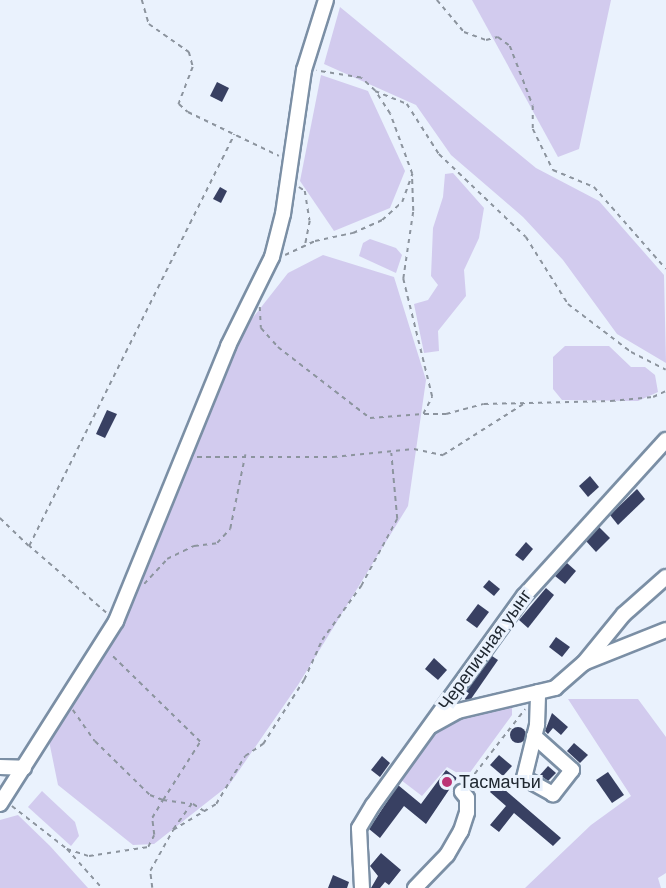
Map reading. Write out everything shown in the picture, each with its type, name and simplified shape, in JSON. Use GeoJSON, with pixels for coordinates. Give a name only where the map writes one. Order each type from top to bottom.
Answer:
{"type":"FeatureCollection","features":[{"type":"Feature","properties":{"kind":"street"},"geometry":{"type":"LineString","coordinates":[[5,804],[24,768],[116,621],[179,462],[251,298],[272,257],[283,214],[288,160],[304,70],[326,0]]}},
{"type":"Feature","properties":{"kind":"street","name":"Черепичная уынг"},"geometry":{"type":"LineString","coordinates":[[362,888],[359,828],[524,596],[666,440]]}},
{"type":"Feature","properties":{"kind":"street"},"geometry":{"type":"LineString","coordinates":[[429,727],[459,711],[555,688],[584,663],[624,614],[666,577]]}},
{"type":"Feature","properties":{"kind":"street"},"geometry":{"type":"LineString","coordinates":[[584,663],[666,630]]}},
{"type":"Feature","properties":{"kind":"street"},"geometry":{"type":"LineString","coordinates":[[534,736],[538,692]]}},
{"type":"Feature","properties":{"kind":"street"},"geometry":{"type":"LineString","coordinates":[[0,767],[24,768]]}},
{"type":"Feature","properties":{"kind":"street"},"geometry":{"type":"LineString","coordinates":[[415,888],[447,855],[461,831],[467,812],[467,798],[462,792]]}},
{"type":"Feature","properties":{"kind":"path"},"geometry":{"type":"LineString","coordinates":[[142,0],[149,24],[189,52],[193,67],[179,104],[288,160]]}},
{"type":"Feature","properties":{"kind":"path"},"geometry":{"type":"LineString","coordinates":[[437,0],[464,32],[486,40],[498,37],[510,46],[533,106],[533,129],[553,170],[599,191],[666,269]]}},
{"type":"Feature","properties":{"kind":"path"},"geometry":{"type":"LineString","coordinates":[[304,70],[361,78],[375,91],[390,114],[412,174],[413,211],[403,279],[432,397],[423,414]]}},
{"type":"Feature","properties":{"kind":"path"},"geometry":{"type":"LineString","coordinates":[[375,91],[407,104],[439,154],[526,237],[568,304],[631,352],[666,370]]}},
{"type":"Feature","properties":{"kind":"path"},"geometry":{"type":"LineString","coordinates":[[29,546],[234,134]]}},
{"type":"Feature","properties":{"kind":"path"},"geometry":{"type":"LineString","coordinates":[[272,257],[353,233],[382,220],[402,202],[412,174]]}},
{"type":"Feature","properties":{"kind":"path"},"geometry":{"type":"LineString","coordinates":[[286,183],[305,191],[309,202],[309,230],[304,247]]}},
{"type":"Feature","properties":{"kind":"path"},"geometry":{"type":"LineString","coordinates":[[251,298],[262,310],[261,328],[342,400],[370,418],[446,414],[483,404],[611,401],[653,397],[666,391]]}},
{"type":"Feature","properties":{"kind":"path"},"geometry":{"type":"LineString","coordinates":[[179,462],[202,456],[246,454],[333,457],[414,449],[443,455],[525,403]]}},
{"type":"Feature","properties":{"kind":"path"},"geometry":{"type":"LineString","coordinates":[[173,830],[216,804],[245,756],[262,744],[304,680],[322,640],[361,586],[397,519],[391,453]]}},
{"type":"Feature","properties":{"kind":"path"},"geometry":{"type":"LineString","coordinates":[[127,592],[145,583],[167,559],[194,546],[217,543],[230,529],[246,454]]}},
{"type":"Feature","properties":{"kind":"path"},"geometry":{"type":"LineString","coordinates":[[0,518],[116,621]]}},
{"type":"Feature","properties":{"kind":"path"},"geometry":{"type":"LineString","coordinates":[[67,849],[89,856],[148,847],[154,835],[152,818],[200,742],[135,681],[121,661],[100,648]]}},
{"type":"Feature","properties":{"kind":"path"},"geometry":{"type":"LineString","coordinates":[[462,792],[538,692]]}},
{"type":"Feature","properties":{"kind":"path"},"geometry":{"type":"LineString","coordinates":[[66,699],[95,741],[150,795],[163,800],[192,804],[205,811]]}},
{"type":"Feature","properties":{"kind":"path"},"geometry":{"type":"LineString","coordinates":[[5,804],[67,849],[102,888]]}},
{"type":"Feature","properties":{"kind":"path"},"geometry":{"type":"LineString","coordinates":[[152,888],[150,872],[173,830],[192,804]]}},
{"type":"Feature","properties":{"kind":"shaded area"},"geometry":{"type":"Polygon","coordinates":[[[472,0],[611,0],[579,149],[558,157],[472,0]]]}},
{"type":"Feature","properties":{"kind":"shaded area"},"geometry":{"type":"Polygon","coordinates":[[[340,7],[536,168],[599,201],[664,275],[666,363],[617,334],[563,260],[523,217],[451,155],[416,105],[324,64],[340,7]]]}},
{"type":"Feature","properties":{"kind":"shaded area"},"geometry":{"type":"Polygon","coordinates":[[[321,75],[368,91],[405,171],[390,208],[334,231],[300,181],[321,75]]]}},
{"type":"Feature","properties":{"kind":"shaded area"},"geometry":{"type":"Polygon","coordinates":[[[453,173],[484,208],[479,238],[464,270],[466,296],[438,331],[439,351],[424,353],[414,304],[428,300],[438,285],[431,276],[433,228],[443,197],[445,174],[453,173]]]}},
{"type":"Feature","properties":{"kind":"shaded area"},"geometry":{"type":"Polygon","coordinates":[[[370,239],[396,248],[402,255],[396,273],[359,256],[363,243],[370,239]]]}},
{"type":"Feature","properties":{"kind":"shaded area"},"geometry":{"type":"Polygon","coordinates":[[[323,255],[394,277],[426,380],[408,506],[298,685],[229,785],[154,844],[133,845],[58,785],[48,736],[111,642],[236,339],[288,273],[323,255]]]}},
{"type":"Feature","properties":{"kind":"shaded area"},"geometry":{"type":"Polygon","coordinates":[[[565,346],[609,346],[631,367],[645,367],[655,375],[658,392],[638,401],[562,400],[553,389],[553,357],[565,346]]]}},
{"type":"Feature","properties":{"kind":"shaded area"},"geometry":{"type":"Polygon","coordinates":[[[568,699],[638,699],[666,737],[666,873],[658,878],[661,888],[525,888],[591,825],[631,796],[568,699]]]}},
{"type":"Feature","properties":{"kind":"shaded area"},"geometry":{"type":"Polygon","coordinates":[[[512,704],[512,715],[466,778],[447,767],[422,796],[401,780],[437,731],[467,714],[512,704]]]}},
{"type":"Feature","properties":{"kind":"shaded area"},"geometry":{"type":"Polygon","coordinates":[[[42,791],[75,822],[79,836],[71,846],[28,807],[42,791]]]}},
{"type":"Feature","properties":{"kind":"shaded area"},"geometry":{"type":"Polygon","coordinates":[[[18,815],[88,888],[0,888],[0,820],[18,815]]]}},
{"type":"Feature","properties":{"kind":"building"},"geometry":{"type":"Polygon","coordinates":[[[217,82],[229,88],[222,102],[210,96],[217,82]]]}},
{"type":"Feature","properties":{"kind":"building"},"geometry":{"type":"Polygon","coordinates":[[[220,187],[227,191],[221,203],[213,199],[220,187]]]}},
{"type":"Feature","properties":{"kind":"building"},"geometry":{"type":"Polygon","coordinates":[[[107,410],[117,414],[105,438],[96,434],[107,410]]]}},
{"type":"Feature","properties":{"kind":"building"},"geometry":{"type":"Polygon","coordinates":[[[590,476],[599,487],[588,497],[579,486],[590,476]]]}},
{"type":"Feature","properties":{"kind":"building"},"geometry":{"type":"Polygon","coordinates":[[[637,489],[645,499],[618,525],[610,515],[637,489]]]}},
{"type":"Feature","properties":{"kind":"building"},"geometry":{"type":"Polygon","coordinates":[[[599,527],[610,538],[596,552],[586,541],[599,527]]]}},
{"type":"Feature","properties":{"kind":"building"},"geometry":{"type":"Polygon","coordinates":[[[526,542],[533,549],[523,561],[515,555],[526,542]]]}},
{"type":"Feature","properties":{"kind":"building"},"geometry":{"type":"Polygon","coordinates":[[[567,563],[576,571],[565,584],[555,576],[567,563]]]}},
{"type":"Feature","properties":{"kind":"building"},"geometry":{"type":"Polygon","coordinates":[[[489,580],[500,589],[494,596],[483,587],[489,580]]]}},
{"type":"Feature","properties":{"kind":"building"},"geometry":{"type":"Polygon","coordinates":[[[546,588],[554,595],[528,628],[519,620],[546,588]]]}},
{"type":"Feature","properties":{"kind":"building"},"geometry":{"type":"Polygon","coordinates":[[[478,604],[489,612],[477,628],[466,620],[478,604]]]}},
{"type":"Feature","properties":{"kind":"building"},"geometry":{"type":"Polygon","coordinates":[[[556,637],[570,647],[562,657],[549,647],[556,637]]]}},
{"type":"Feature","properties":{"kind":"building"},"geometry":{"type":"Polygon","coordinates":[[[492,656],[498,660],[471,699],[466,700],[462,697],[492,656]]]}},
{"type":"Feature","properties":{"kind":"building"},"geometry":{"type":"Polygon","coordinates":[[[434,658],[447,670],[438,680],[425,669],[434,658]]]}},
{"type":"Feature","properties":{"kind":"building"},"geometry":{"type":"Polygon","coordinates":[[[552,713],[568,727],[561,735],[553,728],[548,734],[545,731],[552,713]]]}},
{"type":"Feature","properties":{"kind":"building"},"geometry":{"type":"Polygon","coordinates":[[[518,727],[526,735],[518,743],[510,735],[518,727]]]}},
{"type":"Feature","properties":{"kind":"building"},"geometry":{"type":"Polygon","coordinates":[[[574,743],[588,755],[580,763],[567,751],[574,743]]]}},
{"type":"Feature","properties":{"kind":"building"},"geometry":{"type":"Polygon","coordinates":[[[499,755],[512,766],[503,776],[490,765],[499,755]]]}},
{"type":"Feature","properties":{"kind":"building"},"geometry":{"type":"Polygon","coordinates":[[[382,756],[390,763],[380,777],[371,770],[382,756]]]}},
{"type":"Feature","properties":{"kind":"building"},"geometry":{"type":"Polygon","coordinates":[[[548,766],[556,773],[548,781],[540,775],[548,766]]]}},
{"type":"Feature","properties":{"kind":"building"},"geometry":{"type":"Polygon","coordinates":[[[446,770],[457,778],[426,824],[404,806],[380,838],[369,829],[398,785],[421,804],[446,770]]]}},
{"type":"Feature","properties":{"kind":"building"},"geometry":{"type":"Polygon","coordinates":[[[608,772],[624,795],[612,803],[596,780],[608,772]]]}},
{"type":"Feature","properties":{"kind":"building"},"geometry":{"type":"Polygon","coordinates":[[[497,783],[561,838],[553,846],[514,813],[499,832],[490,825],[506,806],[490,792],[497,783]]]}},
{"type":"Feature","properties":{"kind":"building"},"geometry":{"type":"Polygon","coordinates":[[[381,853],[401,870],[389,885],[385,882],[380,888],[371,888],[378,876],[370,866],[381,853]]]}},
{"type":"Feature","properties":{"kind":"building"},"geometry":{"type":"Polygon","coordinates":[[[333,875],[349,882],[347,888],[328,888],[333,875]]]}},
{"type":"Feature","properties":{"kind":"place","name":"Тасмачъи"},"geometry":{"type":"Point","coordinates":[447,782]}}]}
